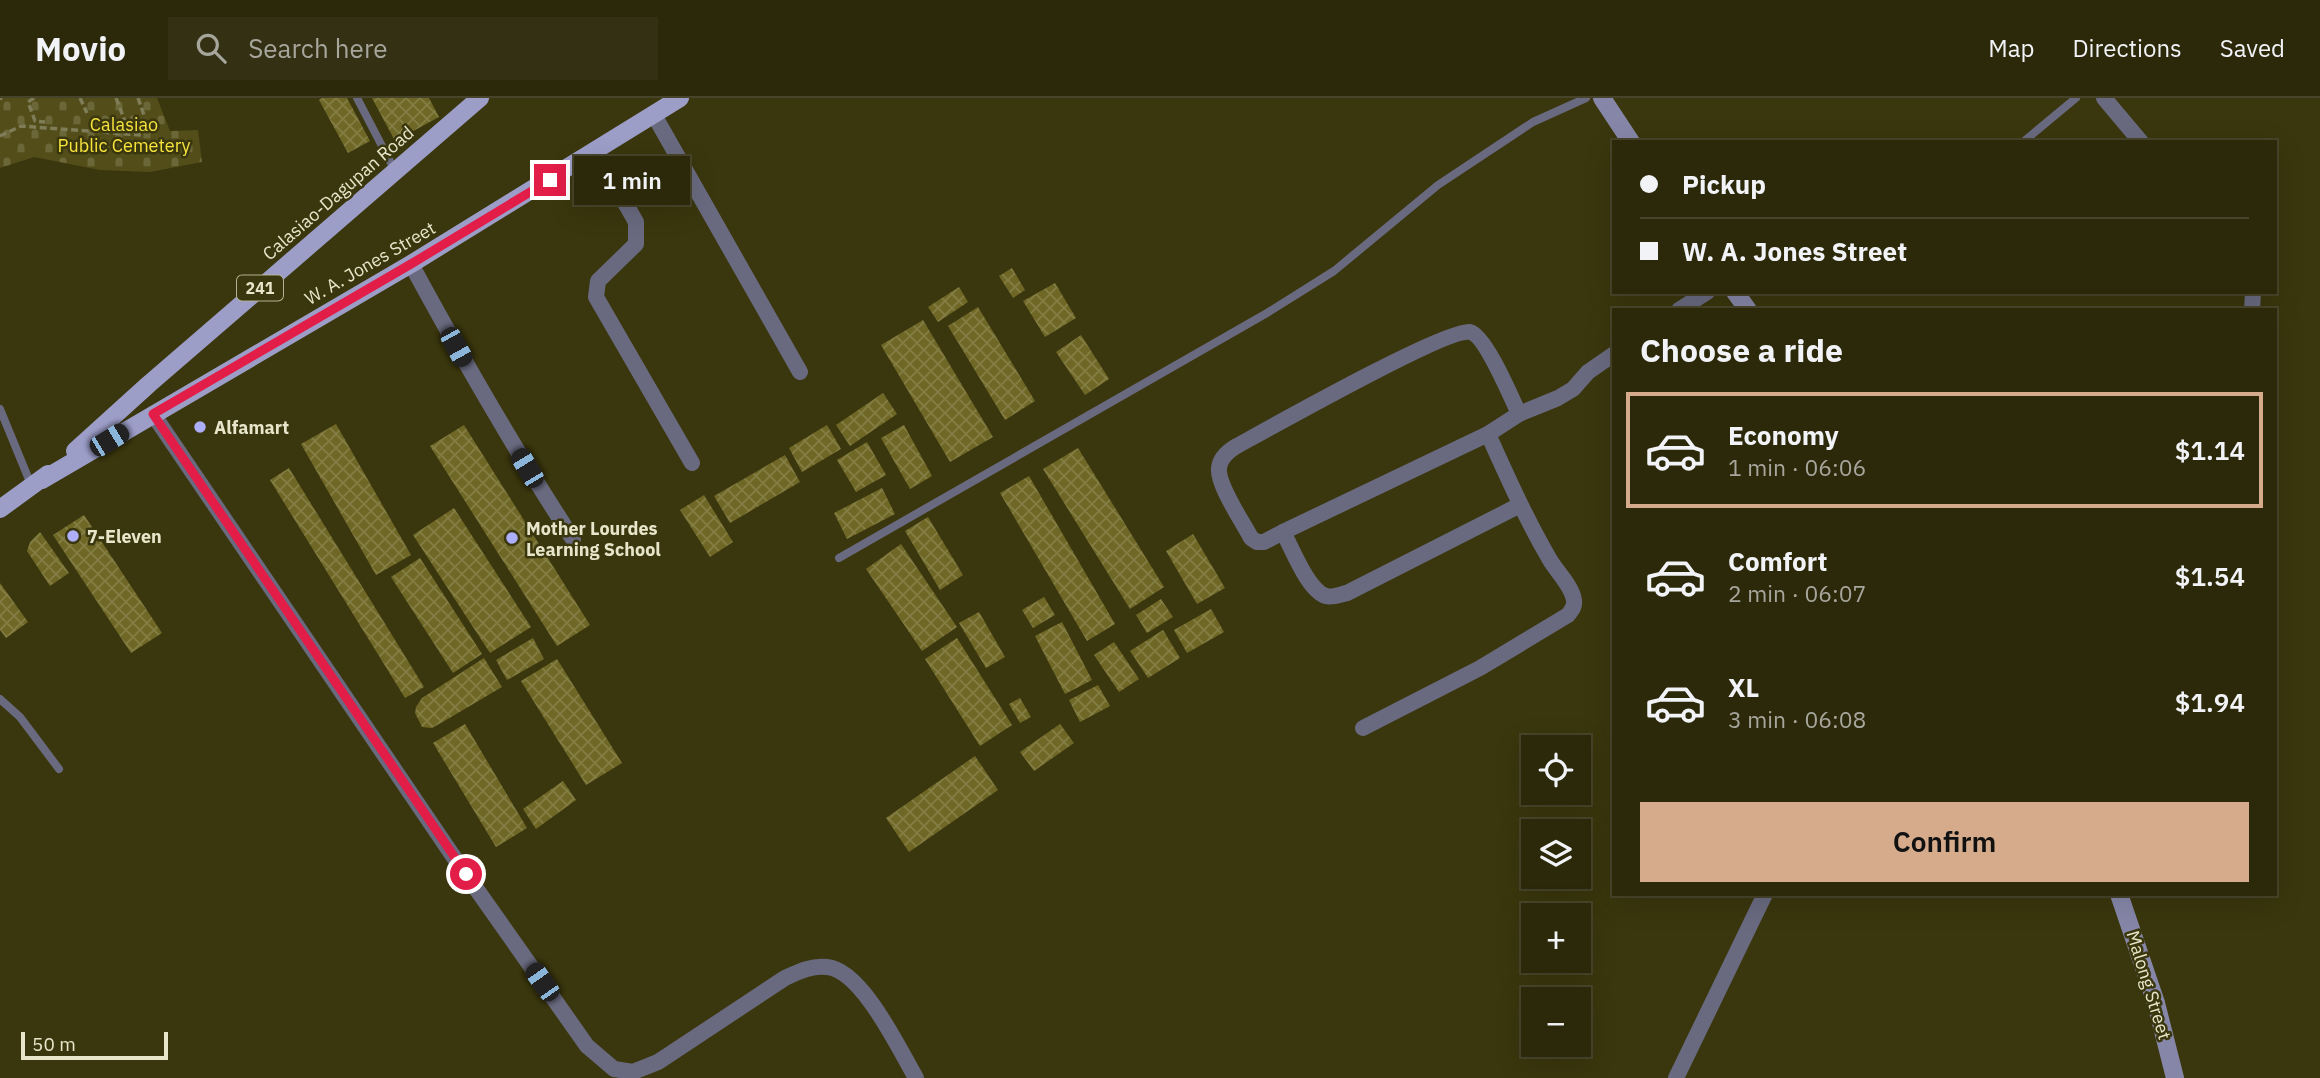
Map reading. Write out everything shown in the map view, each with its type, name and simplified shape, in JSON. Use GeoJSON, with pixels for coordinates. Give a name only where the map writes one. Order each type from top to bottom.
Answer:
{"type":"FeatureCollection","features":[{"type":"Feature","properties":{"kind":"main road","name":"Calasiao-Dagupan Road"},"geometry":{"type":"LineString","coordinates":[[0,509],[37,483],[481,98]]}},
{"type":"Feature","properties":{"kind":"main road","name":"W. A. Jones Street"},"geometry":{"type":"LineString","coordinates":[[37,483],[411,264],[680,98]]}},
{"type":"Feature","properties":{"kind":"street"},"geometry":{"type":"LineString","coordinates":[[1602,98],[1630,140]]}},
{"type":"Feature","properties":{"kind":"street"},"geometry":{"type":"LineString","coordinates":[[2104,98],[2137,140]]}},
{"type":"Feature","properties":{"kind":"street"},"geometry":{"type":"LineString","coordinates":[[654,115],[800,372]]}},
{"type":"Feature","properties":{"kind":"street"},"geometry":{"type":"LineString","coordinates":[[596,152],[632,214],[637,233],[636,244],[598,281],[596,297],[692,463]]}},
{"type":"Feature","properties":{"kind":"street"},"geometry":{"type":"LineString","coordinates":[[411,264],[467,367],[573,539]]}},
{"type":"Feature","properties":{"kind":"street"},"geometry":{"type":"LineString","coordinates":[[1682,308],[1704,294]]}},
{"type":"Feature","properties":{"kind":"street"},"geometry":{"type":"LineString","coordinates":[[1519,414],[1497,368],[1477,335],[1470,331],[1457,333],[1415,352],[1235,447],[1224,455],[1219,467],[1220,478],[1251,538],[1256,542],[1264,542],[1488,434],[1519,414],[1558,398],[1573,389],[1588,372],[1612,355]]}},
{"type":"Feature","properties":{"kind":"street"},"geometry":{"type":"LineString","coordinates":[[153,414],[451,853],[587,1046],[614,1069],[632,1072],[658,1062],[785,978],[802,970],[828,967],[855,982],[883,1022],[916,1078]]}},
{"type":"Feature","properties":{"kind":"street"},"geometry":{"type":"LineString","coordinates":[[1363,728],[1480,668],[1568,615],[1573,608],[1575,603],[1572,594],[1550,562],[1520,505],[1488,434]]}},
{"type":"Feature","properties":{"kind":"street"},"geometry":{"type":"LineString","coordinates":[[1283,532],[1310,583],[1326,596],[1335,596],[1347,593],[1520,505]]}},
{"type":"Feature","properties":{"kind":"street"},"geometry":{"type":"LineString","coordinates":[[1676,1078],[1764,896]]}},
{"type":"Feature","properties":{"kind":"street","name":"Malong Street"},"geometry":{"type":"LineString","coordinates":[[2120,896],[2156,1003],[2175,1078]]}},
{"type":"Feature","properties":{"kind":"lane"},"geometry":{"type":"LineString","coordinates":[[357,98],[395,171]]}},
{"type":"Feature","properties":{"kind":"lane"},"geometry":{"type":"LineString","coordinates":[[839,558],[1278,306],[1334,271],[1448,178],[1533,122],[1586,98]]}},
{"type":"Feature","properties":{"kind":"lane"},"geometry":{"type":"LineString","coordinates":[[2025,140],[2076,98]]}},
{"type":"Feature","properties":{"kind":"lane"},"geometry":{"type":"LineString","coordinates":[[0,409],[37,483]]}},
{"type":"Feature","properties":{"kind":"lane"},"geometry":{"type":"LineString","coordinates":[[0,699],[20,717],[59,769]]}},
{"type":"Feature","properties":{"kind":"path"},"geometry":{"type":"LineString","coordinates":[[34,98],[28,102],[35,121],[46,122]]}},
{"type":"Feature","properties":{"kind":"path"},"geometry":{"type":"LineString","coordinates":[[80,98],[87,113]]}},
{"type":"Feature","properties":{"kind":"path"},"geometry":{"type":"LineString","coordinates":[[116,98],[126,124]]}},
{"type":"Feature","properties":{"kind":"path"},"geometry":{"type":"LineString","coordinates":[[138,98],[145,118]]}},
{"type":"Feature","properties":{"kind":"path"},"geometry":{"type":"LineString","coordinates":[[0,136],[20,126],[141,135]]}},
{"type":"Feature","properties":{"kind":"green space","name":"Calasiao Public Cemetery"},"geometry":{"type":"Polygon","coordinates":[[[0,98],[157,98],[170,131],[198,130],[202,162],[150,172],[100,170],[34,157],[0,168],[0,98]]]}},
{"type":"Feature","properties":{"kind":"building"},"geometry":{"type":"Polygon","coordinates":[[[347,98],[370,141],[348,153],[319,100],[347,98]]]}},
{"type":"Feature","properties":{"kind":"building"},"geometry":{"type":"Polygon","coordinates":[[[372,98],[429,98],[439,117],[395,141],[372,98]]]}},
{"type":"Feature","properties":{"kind":"building"},"geometry":{"type":"Polygon","coordinates":[[[1012,268],[1025,290],[1013,298],[999,276],[1012,268]]]}},
{"type":"Feature","properties":{"kind":"building"},"geometry":{"type":"Polygon","coordinates":[[[1055,283],[1076,318],[1045,337],[1023,301],[1055,283]]]}},
{"type":"Feature","properties":{"kind":"building"},"geometry":{"type":"Polygon","coordinates":[[[959,287],[968,302],[938,322],[928,307],[959,287]]]}},
{"type":"Feature","properties":{"kind":"building"},"geometry":{"type":"Polygon","coordinates":[[[978,307],[1035,401],[1005,420],[948,326],[978,307]]]}},
{"type":"Feature","properties":{"kind":"building"},"geometry":{"type":"Polygon","coordinates":[[[923,320],[993,437],[950,462],[881,345],[923,320]]]}},
{"type":"Feature","properties":{"kind":"building"},"geometry":{"type":"Polygon","coordinates":[[[1081,335],[1109,379],[1085,395],[1056,352],[1081,335]]]}},
{"type":"Feature","properties":{"kind":"building"},"geometry":{"type":"Polygon","coordinates":[[[883,393],[897,414],[850,446],[836,425],[883,393]]]}},
{"type":"Feature","properties":{"kind":"building"},"geometry":{"type":"Polygon","coordinates":[[[336,424],[411,555],[376,575],[301,444],[336,424]]]}},
{"type":"Feature","properties":{"kind":"building","name":"Mother Lourdes Learning School"},"geometry":{"type":"Polygon","coordinates":[[[464,425],[590,625],[557,646],[430,446],[464,425]]]}},
{"type":"Feature","properties":{"kind":"building"},"geometry":{"type":"Polygon","coordinates":[[[827,425],[841,449],[802,472],[789,448],[827,425]]]}},
{"type":"Feature","properties":{"kind":"building"},"geometry":{"type":"Polygon","coordinates":[[[904,425],[932,476],[910,489],[881,438],[904,425]]]}},
{"type":"Feature","properties":{"kind":"building"},"geometry":{"type":"Polygon","coordinates":[[[867,442],[886,475],[856,492],[837,460],[867,442]]]}},
{"type":"Feature","properties":{"kind":"building"},"geometry":{"type":"Polygon","coordinates":[[[1078,448],[1164,587],[1130,609],[1043,469],[1078,448]]]}},
{"type":"Feature","properties":{"kind":"building"},"geometry":{"type":"Polygon","coordinates":[[[785,455],[800,482],[730,523],[714,496],[785,455]]]}},
{"type":"Feature","properties":{"kind":"building"},"geometry":{"type":"Polygon","coordinates":[[[289,468],[424,687],[405,698],[270,480],[289,468]]]}},
{"type":"Feature","properties":{"kind":"building"},"geometry":{"type":"Polygon","coordinates":[[[1029,476],[1115,624],[1087,641],[1000,493],[1029,476]]]}},
{"type":"Feature","properties":{"kind":"building"},"geometry":{"type":"Polygon","coordinates":[[[882,488],[895,514],[847,539],[834,513],[882,488]]]}},
{"type":"Feature","properties":{"kind":"building"},"geometry":{"type":"Polygon","coordinates":[[[704,495],[733,542],[710,557],[680,510],[704,495]]]}},
{"type":"Feature","properties":{"kind":"building"},"geometry":{"type":"Polygon","coordinates":[[[454,508],[531,627],[490,653],[413,535],[454,508]]]}},
{"type":"Feature","properties":{"kind":"building"},"geometry":{"type":"Polygon","coordinates":[[[84,515],[162,633],[131,653],[53,535],[84,515]]]}},
{"type":"Feature","properties":{"kind":"building"},"geometry":{"type":"Polygon","coordinates":[[[928,517],[963,575],[940,590],[905,531],[928,517]]]}},
{"type":"Feature","properties":{"kind":"building"},"geometry":{"type":"Polygon","coordinates":[[[40,532],[69,573],[50,586],[27,551],[30,542],[40,532]]]}},
{"type":"Feature","properties":{"kind":"building"},"geometry":{"type":"Polygon","coordinates":[[[1193,534],[1225,588],[1197,604],[1166,551],[1193,534]]]}},
{"type":"Feature","properties":{"kind":"building"},"geometry":{"type":"Polygon","coordinates":[[[901,544],[957,627],[922,651],[866,569],[901,544]]]}},
{"type":"Feature","properties":{"kind":"building"},"geometry":{"type":"Polygon","coordinates":[[[420,558],[482,654],[453,673],[391,577],[420,558]]]}},
{"type":"Feature","properties":{"kind":"building"},"geometry":{"type":"Polygon","coordinates":[[[0,583],[28,622],[6,638],[0,630],[0,583]]]}},
{"type":"Feature","properties":{"kind":"building"},"geometry":{"type":"Polygon","coordinates":[[[1044,597],[1055,615],[1033,628],[1022,610],[1044,597]]]}},
{"type":"Feature","properties":{"kind":"building"},"geometry":{"type":"Polygon","coordinates":[[[1161,599],[1173,617],[1147,633],[1136,615],[1161,599]]]}},
{"type":"Feature","properties":{"kind":"building"},"geometry":{"type":"Polygon","coordinates":[[[1211,609],[1224,632],[1187,653],[1174,630],[1211,609]]]}},
{"type":"Feature","properties":{"kind":"building"},"geometry":{"type":"Polygon","coordinates":[[[979,612],[1005,657],[986,668],[959,623],[979,612]]]}},
{"type":"Feature","properties":{"kind":"building"},"geometry":{"type":"Polygon","coordinates":[[[1062,622],[1092,680],[1065,694],[1035,636],[1062,622]]]}},
{"type":"Feature","properties":{"kind":"building"},"geometry":{"type":"Polygon","coordinates":[[[1163,630],[1180,658],[1148,678],[1130,651],[1163,630]]]}},
{"type":"Feature","properties":{"kind":"building"},"geometry":{"type":"Polygon","coordinates":[[[533,638],[544,659],[507,680],[496,660],[533,638]]]}},
{"type":"Feature","properties":{"kind":"building"},"geometry":{"type":"Polygon","coordinates":[[[957,638],[1012,725],[980,746],[925,659],[957,638]]]}},
{"type":"Feature","properties":{"kind":"building"},"geometry":{"type":"Polygon","coordinates":[[[1114,642],[1139,679],[1119,692],[1094,655],[1114,642]]]}},
{"type":"Feature","properties":{"kind":"building"},"geometry":{"type":"Polygon","coordinates":[[[484,658],[502,687],[432,728],[422,727],[415,713],[422,698],[484,658]]]}},
{"type":"Feature","properties":{"kind":"building"},"geometry":{"type":"Polygon","coordinates":[[[557,659],[622,763],[586,785],[521,681],[557,659]]]}},
{"type":"Feature","properties":{"kind":"building"},"geometry":{"type":"Polygon","coordinates":[[[1098,685],[1110,706],[1080,722],[1069,700],[1098,685]]]}},
{"type":"Feature","properties":{"kind":"building"},"geometry":{"type":"Polygon","coordinates":[[[1020,698],[1031,717],[1020,723],[1009,704],[1020,698]]]}},
{"type":"Feature","properties":{"kind":"building"},"geometry":{"type":"Polygon","coordinates":[[[465,724],[527,828],[496,847],[433,743],[465,724]]]}},
{"type":"Feature","properties":{"kind":"building"},"geometry":{"type":"Polygon","coordinates":[[[1060,724],[1074,743],[1034,771],[1020,752],[1060,724]]]}},
{"type":"Feature","properties":{"kind":"building"},"geometry":{"type":"Polygon","coordinates":[[[975,756],[998,790],[909,852],[886,818],[975,756]]]}},
{"type":"Feature","properties":{"kind":"building"},"geometry":{"type":"Polygon","coordinates":[[[563,781],[576,800],[536,829],[523,809],[563,781]]]}},
{"type":"Feature","properties":{"kind":"place","name":"Alfamart"},"geometry":{"type":"Point","coordinates":[200,427]}},
{"type":"Feature","properties":{"kind":"place","name":"7-Eleven"},"geometry":{"type":"Point","coordinates":[73,536]}},
{"type":"Feature","properties":{"kind":"place","name":"Mother Lourdes Learning School"},"geometry":{"type":"Point","coordinates":[512,538]}},
{"type":"Feature","properties":{"kind":"route"},"geometry":{"type":"LineString","coordinates":[[466,874],[153,414],[550,180]]}}]}
